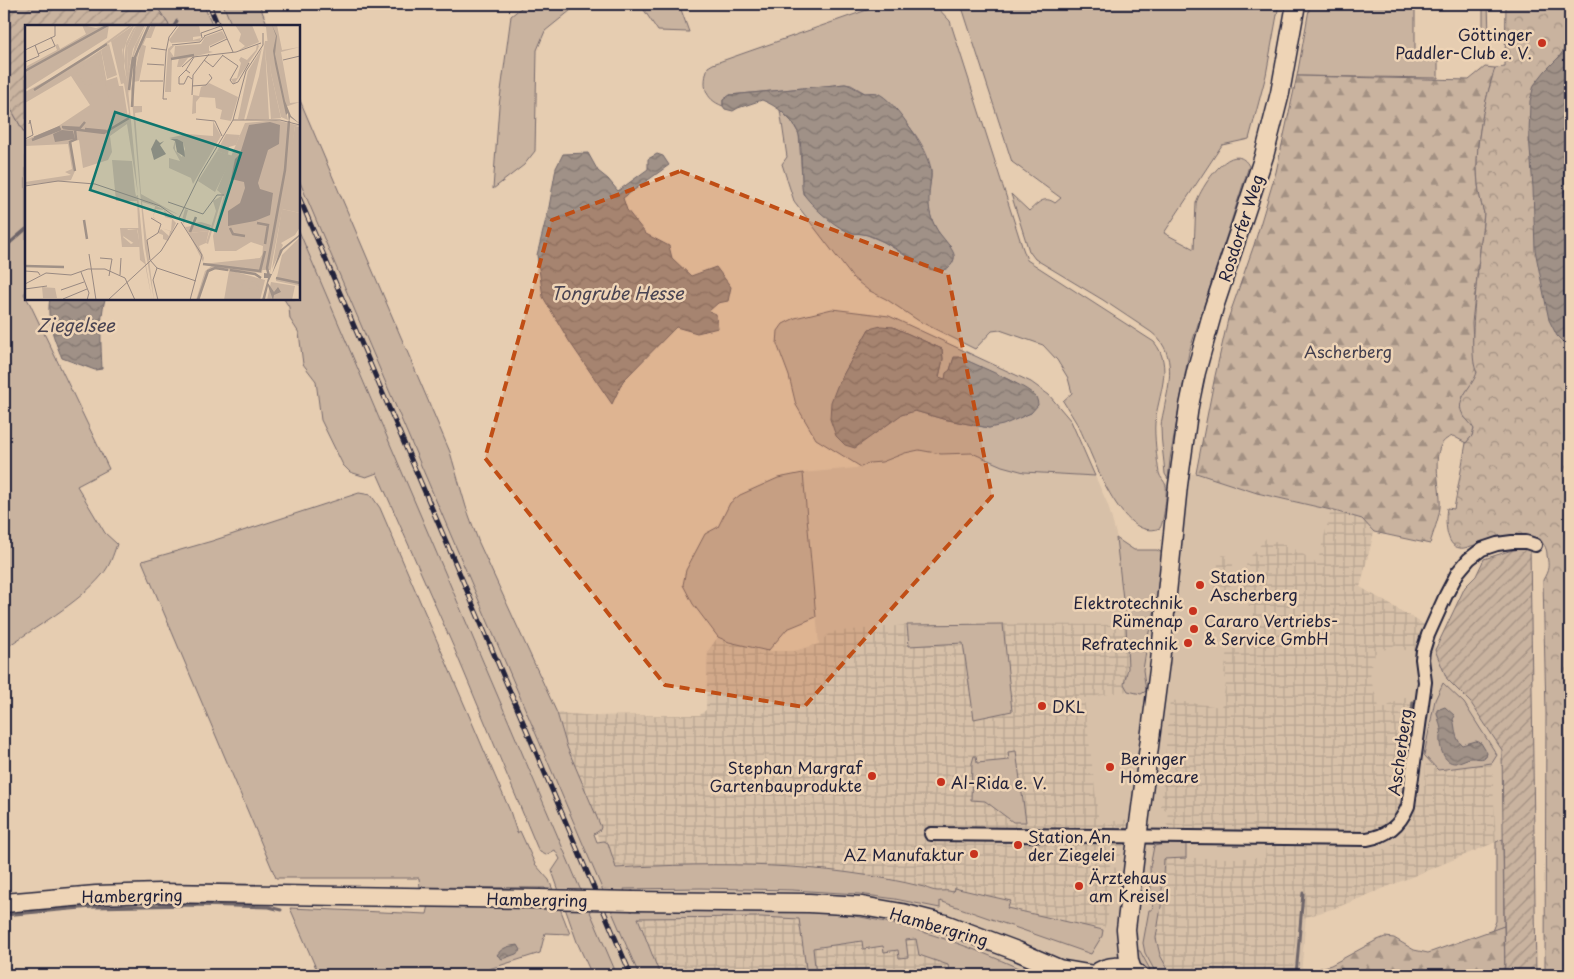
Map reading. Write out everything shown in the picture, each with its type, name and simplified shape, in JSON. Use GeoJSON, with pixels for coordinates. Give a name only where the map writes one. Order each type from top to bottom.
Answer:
{"type":"FeatureCollection","features":[{"type":"Feature","properties":{"kind":"main road","name":"Rosdorfer Weg"},"geometry":{"type":"LineString","coordinates":[[1126,929],[1189,406],[1198,362],[1214,307],[1264,156],[1280,93],[1296,4]]}},
{"type":"Feature","properties":{"kind":"main road","name":"Hambergring"},"geometry":{"type":"LineString","coordinates":[[4,903],[96,895],[159,893],[809,903],[862,906],[902,913],[945,924],[1017,951],[1063,972],[1094,975]]}},
{"type":"Feature","properties":{"kind":"main road"},"geometry":{"type":"LineString","coordinates":[[1112,966],[1126,929]]}},
{"type":"Feature","properties":{"kind":"main road"},"geometry":{"type":"LineString","coordinates":[[1126,929],[1129,947],[1128,956],[1136,973]]}},
{"type":"Feature","properties":{"kind":"main road"},"geometry":{"type":"LineString","coordinates":[[1094,975],[1112,966],[1126,968],[1136,973]]}},
{"type":"Feature","properties":{"kind":"street","name":"Ascherberg"},"geometry":{"type":"LineString","coordinates":[[931,834],[1367,838],[1378,837],[1391,831],[1404,816],[1408,806],[1425,682],[1423,651],[1428,635],[1458,572],[1469,558],[1482,549],[1512,542],[1526,542],[1535,545]]}},
{"type":"Feature","properties":{"kind":"highlighted area"},"geometry":{"type":"Polygon","coordinates":[[[680,171],[948,274],[992,496],[804,707],[665,685],[485,458],[552,220],[680,171]]]}},
{"type":"Feature","properties":{"kind":"shaded area"},"geometry":{"type":"Polygon","coordinates":[[[203,4],[223,4],[232,25],[213,25],[203,4]]]}},
{"type":"Feature","properties":{"kind":"shaded area"},"geometry":{"type":"Polygon","coordinates":[[[300,182],[639,975],[617,975],[300,233],[300,182]]]}},
{"type":"Feature","properties":{"kind":"shaded area"},"geometry":{"type":"Polygon","coordinates":[[[919,450],[941,454],[972,453],[1024,472],[1095,476],[1108,505],[1117,538],[1134,550],[1157,550],[1162,552],[1168,479],[1196,473],[1257,493],[1363,519],[1374,532],[1360,587],[1428,627],[1447,679],[1471,703],[1502,750],[1503,839],[1338,907],[1306,916],[1301,975],[660,975],[638,918],[630,910],[624,889],[628,889],[604,841],[600,841],[596,832],[600,830],[557,713],[597,716],[700,715],[706,710],[708,651],[718,637],[729,642],[768,651],[795,651],[819,644],[803,473],[856,468],[869,462],[882,462],[919,450]]]}},
{"type":"Feature","properties":{"kind":"shaded area"},"geometry":{"type":"Polygon","coordinates":[[[1331,510],[1363,519],[1374,532],[1360,587],[1428,627],[1415,655],[1395,645],[1375,653],[1370,677],[1380,710],[1405,697],[1413,696],[1415,700],[1402,801],[1397,811],[1389,822],[1367,832],[1311,831],[1308,827],[1294,827],[1289,830],[1173,829],[1169,827],[1166,824],[1168,812],[1161,806],[1170,700],[1221,707],[1227,679],[1224,673],[1229,645],[1242,647],[1245,636],[1250,636],[1254,613],[1241,594],[1247,561],[1266,538],[1297,550],[1317,564],[1331,510]]]}},
{"type":"Feature","properties":{"kind":"shaded area"},"geometry":{"type":"Polygon","coordinates":[[[1223,555],[1234,557],[1229,597],[1213,595],[1219,558],[1223,555]]]}},
{"type":"Feature","properties":{"kind":"shaded area"},"geometry":{"type":"Polygon","coordinates":[[[1003,624],[1126,625],[1128,668],[1125,684],[1128,691],[1084,698],[1099,823],[1130,819],[1120,858],[1111,858],[1110,867],[1119,868],[1102,936],[1091,954],[898,881],[802,867],[673,865],[616,868],[608,843],[600,841],[596,832],[600,830],[567,747],[557,713],[597,716],[700,715],[706,710],[708,651],[718,637],[729,642],[768,651],[795,651],[819,644],[830,632],[907,625],[910,645],[963,643],[974,718],[1012,710],[1003,624]]]}},
{"type":"Feature","properties":{"kind":"shaded area"},"geometry":{"type":"Polygon","coordinates":[[[1426,758],[1438,770],[1492,763],[1496,842],[1338,907],[1297,920],[1293,975],[1171,975],[1160,955],[1156,938],[1161,907],[1164,858],[1265,858],[1266,843],[1328,845],[1374,852],[1389,848],[1402,837],[1408,827],[1415,804],[1417,789],[1425,785],[1426,758]]]}},
{"type":"Feature","properties":{"kind":"shaded area"},"geometry":{"type":"Polygon","coordinates":[[[761,917],[799,919],[916,937],[1025,975],[660,975],[638,918],[761,917]]]}},
{"type":"Feature","properties":{"kind":"green space"},"geometry":{"type":"Polygon","coordinates":[[[4,4],[155,4],[169,25],[25,25],[25,134],[4,96],[4,4]]]}},
{"type":"Feature","properties":{"kind":"green space"},"geometry":{"type":"Polygon","coordinates":[[[155,4],[203,4],[213,25],[169,25],[155,4]]]}},
{"type":"Feature","properties":{"kind":"green space"},"geometry":{"type":"Polygon","coordinates":[[[223,4],[259,4],[268,25],[232,25],[223,4]]]}},
{"type":"Feature","properties":{"kind":"green space"},"geometry":{"type":"Polygon","coordinates":[[[526,4],[582,4],[576,6],[545,31],[537,50],[535,151],[524,165],[493,189],[499,106],[511,16],[526,4]]]}},
{"type":"Feature","properties":{"kind":"green space"},"geometry":{"type":"Polygon","coordinates":[[[640,4],[679,4],[689,32],[658,31],[640,4]]]}},
{"type":"Feature","properties":{"kind":"green space"},"geometry":{"type":"Polygon","coordinates":[[[884,4],[934,4],[950,21],[1027,260],[1154,342],[1160,351],[1164,371],[1155,423],[1155,434],[1159,473],[1165,484],[1166,501],[1160,528],[1146,529],[1133,523],[1121,510],[1110,493],[1079,427],[1063,401],[1072,393],[1068,378],[1057,360],[1043,345],[1000,330],[992,331],[975,349],[919,321],[886,299],[868,290],[853,278],[794,201],[782,164],[787,157],[780,110],[792,122],[799,134],[803,194],[853,233],[865,234],[884,242],[912,260],[951,247],[937,230],[929,211],[928,196],[931,170],[924,148],[910,127],[885,100],[877,93],[865,93],[851,85],[845,84],[730,95],[723,100],[723,106],[708,95],[705,80],[708,67],[713,64],[884,4]]]}},
{"type":"Feature","properties":{"kind":"green space"},"geometry":{"type":"Polygon","coordinates":[[[961,4],[1279,4],[1266,75],[1249,139],[1222,145],[1164,233],[1194,249],[1196,203],[1204,186],[1218,168],[1235,157],[1242,159],[1249,166],[1189,352],[1168,479],[1165,474],[1161,421],[1170,375],[1168,356],[1159,339],[1151,332],[1103,300],[1035,259],[1029,251],[1011,194],[1029,211],[1041,201],[1048,200],[1055,203],[1061,198],[1012,162],[961,4]]]}},
{"type":"Feature","properties":{"kind":"green space"},"geometry":{"type":"Polygon","coordinates":[[[1310,4],[1415,4],[1415,58],[1438,58],[1438,78],[1297,76],[1310,4]]]}},
{"type":"Feature","properties":{"kind":"green space"},"geometry":{"type":"Polygon","coordinates":[[[1483,4],[1488,4],[1489,36],[1483,40],[1483,4]]]}},
{"type":"Feature","properties":{"kind":"green space"},"geometry":{"type":"Polygon","coordinates":[[[1506,4],[1570,4],[1570,975],[1547,975],[1545,968],[1546,713],[1543,580],[1548,568],[1546,549],[1540,541],[1536,540],[1489,543],[1460,548],[1451,543],[1446,525],[1447,508],[1454,509],[1466,443],[1472,436],[1474,429],[1462,413],[1461,403],[1477,372],[1474,362],[1473,322],[1484,213],[1477,177],[1477,159],[1481,122],[1495,68],[1505,67],[1506,4]]]}},
{"type":"Feature","properties":{"kind":"green space","name":"Ascherberg"},"geometry":{"type":"Polygon","coordinates":[[[1485,67],[1495,68],[1481,122],[1477,159],[1477,177],[1484,213],[1472,323],[1474,361],[1477,372],[1476,379],[1463,396],[1463,416],[1471,423],[1474,429],[1472,436],[1466,443],[1453,436],[1445,440],[1440,447],[1437,467],[1440,507],[1430,544],[1374,532],[1362,519],[1257,493],[1196,473],[1228,319],[1254,245],[1276,172],[1297,76],[1469,80],[1485,67]]]}},
{"type":"Feature","properties":{"kind":"green space"},"geometry":{"type":"Polygon","coordinates":[[[4,96],[25,134],[25,300],[28,300],[30,304],[109,469],[77,486],[105,533],[117,544],[107,568],[92,585],[56,615],[4,649],[4,96]]]}},
{"type":"Feature","properties":{"kind":"green space"},"geometry":{"type":"Polygon","coordinates":[[[300,100],[450,452],[479,543],[557,713],[567,747],[601,827],[594,834],[597,842],[604,841],[608,843],[616,868],[732,865],[809,868],[886,879],[936,891],[953,892],[954,888],[1011,901],[1007,908],[1103,930],[1102,936],[1091,954],[940,901],[940,908],[859,894],[700,888],[624,889],[630,910],[812,913],[854,916],[876,920],[899,925],[968,947],[1033,975],[950,975],[948,965],[919,955],[916,939],[906,940],[908,957],[899,958],[898,950],[884,952],[883,946],[863,949],[862,941],[813,948],[816,975],[807,975],[799,919],[761,917],[638,918],[660,975],[639,975],[300,182],[300,100]]]}},
{"type":"Feature","properties":{"kind":"green space"},"geometry":{"type":"Polygon","coordinates":[[[300,233],[617,975],[592,975],[577,942],[552,871],[560,859],[555,850],[546,855],[540,852],[537,847],[454,648],[377,473],[366,477],[350,472],[343,465],[321,420],[316,381],[303,364],[299,333],[290,319],[289,307],[285,300],[300,300],[300,233]]]}},
{"type":"Feature","properties":{"kind":"green space"},"geometry":{"type":"Polygon","coordinates":[[[832,309],[889,316],[1031,382],[1049,395],[1071,421],[1095,476],[1024,472],[1002,466],[972,453],[941,454],[919,450],[882,462],[869,463],[861,467],[816,439],[796,405],[789,376],[777,344],[778,331],[783,324],[795,318],[832,309]],[[893,327],[869,329],[838,384],[901,415],[915,411],[943,419],[989,428],[1031,413],[1036,398],[1008,379],[986,370],[954,358],[945,380],[939,377],[943,359],[942,349],[893,327]]]}},
{"type":"Feature","properties":{"kind":"green space"},"geometry":{"type":"Polygon","coordinates":[[[803,473],[816,617],[787,629],[768,651],[729,642],[718,637],[693,604],[683,585],[686,570],[705,534],[718,527],[730,503],[740,495],[778,478],[803,473]]]}},
{"type":"Feature","properties":{"kind":"green space"},"geometry":{"type":"Polygon","coordinates":[[[359,493],[371,495],[380,508],[510,811],[517,833],[520,831],[535,864],[549,880],[570,934],[545,933],[540,953],[470,975],[319,975],[290,908],[427,914],[429,905],[551,907],[545,888],[420,887],[419,878],[276,878],[142,561],[212,541],[359,493]]]}},
{"type":"Feature","properties":{"kind":"green space"},"geometry":{"type":"Polygon","coordinates":[[[1116,538],[1134,550],[1157,550],[1163,553],[1162,584],[1149,632],[1143,670],[1146,691],[1141,694],[1128,691],[1124,684],[1128,668],[1126,625],[1116,538]]]}},
{"type":"Feature","properties":{"kind":"green space"},"geometry":{"type":"Polygon","coordinates":[[[1530,547],[1536,975],[1505,975],[1502,750],[1471,703],[1447,679],[1435,650],[1465,587],[1476,576],[1484,559],[1530,547]]]}},
{"type":"Feature","properties":{"kind":"green space"},"geometry":{"type":"Polygon","coordinates":[[[1003,624],[1012,711],[974,719],[963,643],[909,646],[907,625],[1003,624]]]}},
{"type":"Feature","properties":{"kind":"green space"},"geometry":{"type":"Polygon","coordinates":[[[1443,683],[1464,703],[1497,755],[1492,763],[1438,770],[1424,755],[1435,700],[1443,683]]]}},
{"type":"Feature","properties":{"kind":"green space"},"geometry":{"type":"Polygon","coordinates":[[[1016,751],[1026,822],[1013,822],[985,801],[971,800],[972,763],[974,756],[976,756],[977,763],[1009,760],[1008,752],[1016,751]]]}},
{"type":"Feature","properties":{"kind":"green space"},"geometry":{"type":"Polygon","coordinates":[[[1503,839],[1504,926],[1492,931],[1496,921],[1496,842],[1503,839]]]}},
{"type":"Feature","properties":{"kind":"green space"},"geometry":{"type":"Polygon","coordinates":[[[1186,842],[1186,858],[1164,859],[1161,907],[1156,938],[1160,955],[1171,975],[1157,975],[1145,953],[1143,943],[1149,910],[1152,910],[1153,904],[1150,903],[1150,867],[1154,846],[1186,842]]]}},
{"type":"Feature","properties":{"kind":"green space"},"geometry":{"type":"Polygon","coordinates":[[[1504,926],[1505,975],[1301,975],[1301,969],[1314,970],[1331,965],[1385,937],[1394,938],[1414,950],[1428,953],[1504,926]]]}},
{"type":"Feature","properties":{"kind":"green space"},"geometry":{"type":"Polygon","coordinates":[[[1133,950],[1140,951],[1153,975],[1145,975],[1140,970],[1133,950]]]}},
{"type":"Feature","properties":{"kind":"water"},"geometry":{"type":"Polygon","coordinates":[[[1570,41],[1570,345],[1563,342],[1557,336],[1549,320],[1535,250],[1529,135],[1530,101],[1534,85],[1559,57],[1570,41]]]}},
{"type":"Feature","properties":{"kind":"water"},"geometry":{"type":"Polygon","coordinates":[[[845,84],[865,93],[877,93],[885,98],[903,117],[920,143],[930,167],[929,202],[933,222],[951,248],[954,256],[949,267],[941,270],[927,268],[877,238],[846,231],[833,223],[809,201],[803,192],[801,148],[798,132],[792,122],[773,105],[762,100],[733,111],[725,109],[723,106],[723,100],[730,95],[845,84]]]}},
{"type":"Feature","properties":{"kind":"water","name":"Tongrube Hesse"},"geometry":{"type":"Polygon","coordinates":[[[588,153],[598,171],[618,191],[648,169],[648,159],[657,154],[663,156],[669,165],[623,198],[627,210],[646,234],[669,246],[672,258],[691,276],[716,267],[731,287],[728,301],[718,303],[709,311],[716,314],[718,328],[697,333],[676,327],[623,381],[612,404],[569,341],[543,297],[537,255],[556,168],[563,154],[588,153]]]}},
{"type":"Feature","properties":{"kind":"water","name":"Ziegelsee"},"geometry":{"type":"Polygon","coordinates":[[[50,300],[105,300],[101,325],[102,369],[95,370],[62,358],[50,321],[50,300]]]}},
{"type":"Feature","properties":{"kind":"water"},"geometry":{"type":"Polygon","coordinates":[[[881,326],[893,327],[942,349],[943,359],[939,377],[945,379],[954,357],[960,357],[1031,392],[1036,397],[1038,405],[1031,413],[1003,425],[989,428],[943,419],[915,411],[901,415],[855,448],[845,445],[836,436],[830,419],[831,402],[838,384],[869,329],[881,326]]]}},
{"type":"Feature","properties":{"kind":"water"},"geometry":{"type":"Polygon","coordinates":[[[1445,707],[1455,716],[1453,719],[1459,742],[1462,745],[1476,741],[1481,743],[1487,753],[1486,757],[1481,759],[1470,758],[1456,763],[1452,763],[1445,758],[1440,745],[1441,732],[1437,710],[1445,707]]]}},
{"type":"Feature","properties":{"kind":"water"},"geometry":{"type":"Polygon","coordinates":[[[518,945],[521,950],[516,954],[502,959],[497,955],[509,946],[518,945]]]}},
{"type":"Feature","properties":{"kind":"waterway"},"geometry":{"type":"LineString","coordinates":[[175,25],[177,21]]}},
{"type":"Feature","properties":{"kind":"waterway"},"geometry":{"type":"LineString","coordinates":[[4,248],[25,230]]}},
{"type":"Feature","properties":{"kind":"waterway"},"geometry":{"type":"LineString","coordinates":[[1409,735],[1413,702]]}},
{"type":"Feature","properties":{"kind":"waterway"},"geometry":{"type":"LineString","coordinates":[[1119,891],[1121,881]]}},
{"type":"Feature","properties":{"kind":"waterway"},"geometry":{"type":"LineString","coordinates":[[1296,975],[1303,893]]}},
{"type":"Feature","properties":{"kind":"waterway"},"geometry":{"type":"LineString","coordinates":[[4,915],[93,907],[195,905],[269,907],[281,910]]}},
{"type":"Feature","properties":{"kind":"railway"},"geometry":{"type":"LineString","coordinates":[[209,4],[218,25]]}},
{"type":"Feature","properties":{"kind":"railway"},"geometry":{"type":"LineString","coordinates":[[300,199],[631,975]]}},
{"type":"Feature","properties":{"kind":"place","name":"Göttinger Paddler-Club e. V."},"geometry":{"type":"Point","coordinates":[1542,43]}},
{"type":"Feature","properties":{"kind":"place","name":"Station Ascherberg"},"geometry":{"type":"Point","coordinates":[1200,585]}},
{"type":"Feature","properties":{"kind":"place","name":"Elektrotechnik Rümenap"},"geometry":{"type":"Point","coordinates":[1193,611]}},
{"type":"Feature","properties":{"kind":"place","name":"Cararo Vertriebs- & Service GmbH"},"geometry":{"type":"Point","coordinates":[1194,629]}},
{"type":"Feature","properties":{"kind":"place","name":"Refratechnik"},"geometry":{"type":"Point","coordinates":[1188,643]}},
{"type":"Feature","properties":{"kind":"place","name":"DKL"},"geometry":{"type":"Point","coordinates":[1042,706]}},
{"type":"Feature","properties":{"kind":"place","name":"Beringer Homecare"},"geometry":{"type":"Point","coordinates":[1110,767]}},
{"type":"Feature","properties":{"kind":"place","name":"Stephan Margraf Gartenbauprodukte"},"geometry":{"type":"Point","coordinates":[872,776]}},
{"type":"Feature","properties":{"kind":"place","name":"Al-Rida e. V."},"geometry":{"type":"Point","coordinates":[941,782]}},
{"type":"Feature","properties":{"kind":"place","name":"Station An der Ziegelei"},"geometry":{"type":"Point","coordinates":[1018,845]}},
{"type":"Feature","properties":{"kind":"place","name":"AZ Manufaktur"},"geometry":{"type":"Point","coordinates":[974,854]}},
{"type":"Feature","properties":{"kind":"place","name":"Ärztehaus am Kreisel"},"geometry":{"type":"Point","coordinates":[1079,886]}}]}
